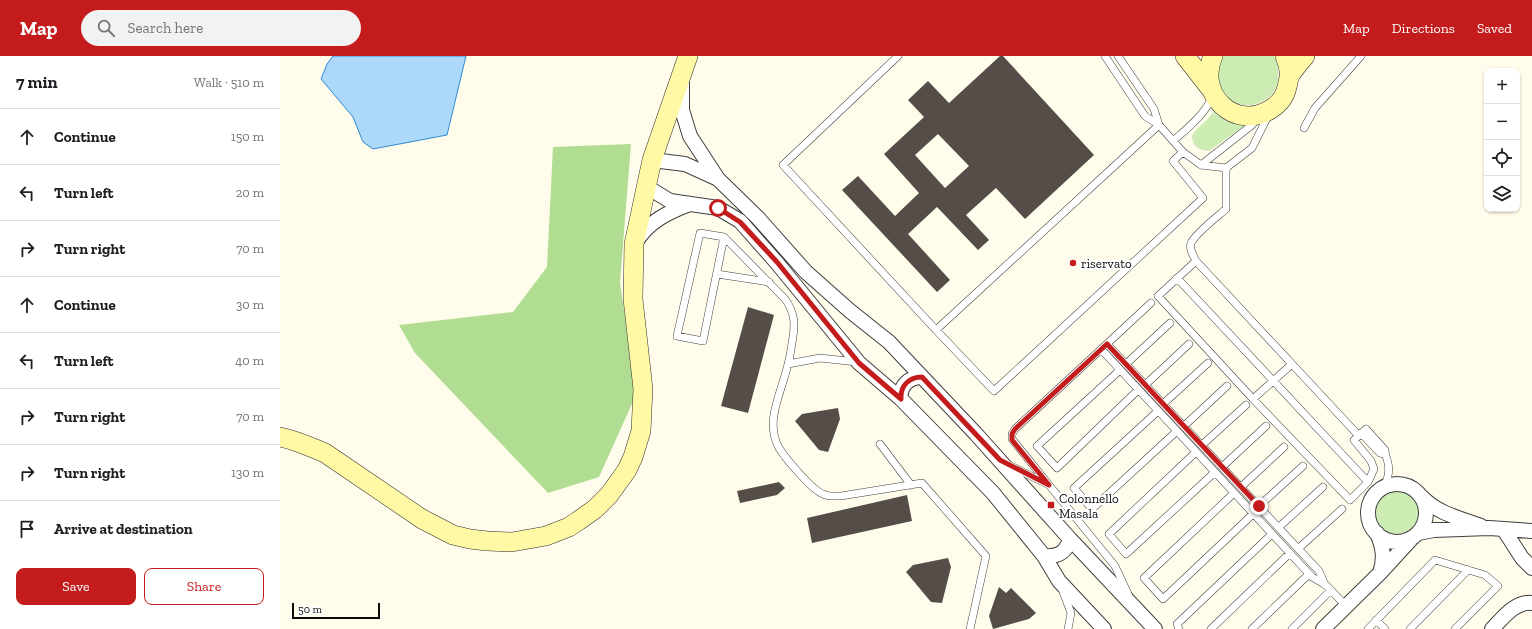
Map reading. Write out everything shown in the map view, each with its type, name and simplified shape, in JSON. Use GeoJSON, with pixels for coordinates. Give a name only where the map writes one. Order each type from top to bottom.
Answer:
{"type":"FeatureCollection","features":[{"type":"Feature","properties":{"kind":"street"},"geometry":{"type":"LineString","coordinates":[[1185,56],[1226,109],[1236,114],[1246,116],[1266,112],[1284,95],[1290,76],[1285,56]]}},
{"type":"Feature","properties":{"kind":"street"},"geometry":{"type":"LineString","coordinates":[[1212,92],[1208,77],[1209,67],[1213,56]]}},
{"type":"Feature","properties":{"kind":"street"},"geometry":{"type":"LineString","coordinates":[[1290,76],[1305,56]]}},
{"type":"Feature","properties":{"kind":"street"},"geometry":{"type":"LineString","coordinates":[[280,437],[295,441],[325,453],[422,519],[453,535],[487,541],[512,542],[546,536],[569,527],[595,509],[619,483],[633,457],[641,430],[643,389],[633,299],[634,244],[652,160],[685,65]]}},
{"type":"Feature","properties":{"kind":"street"},"geometry":{"type":"LineString","coordinates":[[685,65],[682,110],[690,136],[718,179],[758,218],[806,272],[850,311],[889,342],[1000,460],[1070,539],[1156,629]]}},
{"type":"Feature","properties":{"kind":"street"},"geometry":{"type":"LineString","coordinates":[[652,160],[685,164],[718,179]]}},
{"type":"Feature","properties":{"kind":"street"},"geometry":{"type":"LineString","coordinates":[[647,187],[670,200],[718,208],[740,222],[777,262],[859,363],[901,399],[994,493],[1044,556],[1059,581],[1104,629]]}},
{"type":"Feature","properties":{"kind":"street"},"geometry":{"type":"LineString","coordinates":[[634,244],[641,234],[657,220],[666,214],[692,204]]}},
{"type":"Feature","properties":{"kind":"street"},"geometry":{"type":"LineString","coordinates":[[901,399],[901,392],[905,384],[913,379],[922,377]]}},
{"type":"Feature","properties":{"kind":"street"},"geometry":{"type":"LineString","coordinates":[[1380,573],[1384,555],[1377,533],[1371,523],[1368,511],[1373,497],[1384,488],[1396,484],[1406,485],[1415,490],[1430,506],[1437,510],[1489,528]]}},
{"type":"Feature","properties":{"kind":"street"},"geometry":{"type":"LineString","coordinates":[[1323,629],[1380,573],[1424,525],[1426,506],[1422,498]]}},
{"type":"Feature","properties":{"kind":"street"},"geometry":{"type":"LineString","coordinates":[[1377,533],[1385,539],[1400,542],[1417,534],[1434,530],[1489,528],[1532,532]]}},
{"type":"Feature","properties":{"kind":"street"},"geometry":{"type":"LineString","coordinates":[[1504,530],[1522,558],[1532,568]]}},
{"type":"Feature","properties":{"kind":"street"},"geometry":{"type":"LineString","coordinates":[[1044,556],[1053,557],[1060,555],[1065,551],[1070,539]]}},
{"type":"Feature","properties":{"kind":"street"},"geometry":{"type":"LineString","coordinates":[[1492,629],[1511,610],[1525,602],[1532,602]]}},
{"type":"Feature","properties":{"kind":"lane"},"geometry":{"type":"LineString","coordinates":[[898,56],[783,165],[994,391],[1203,198],[1173,161],[1183,152]]}},
{"type":"Feature","properties":{"kind":"lane"},"geometry":{"type":"LineString","coordinates":[[1105,56],[1145,116],[1159,125],[1183,152],[1201,165],[1226,168],[1252,148],[1266,112]]}},
{"type":"Feature","properties":{"kind":"lane"},"geometry":{"type":"LineString","coordinates":[[1118,56],[1154,110],[1159,125]]}},
{"type":"Feature","properties":{"kind":"lane"},"geometry":{"type":"LineString","coordinates":[[1304,128],[1315,108],[1361,56]]}},
{"type":"Feature","properties":{"kind":"lane"},"geometry":{"type":"LineString","coordinates":[[1173,141],[1198,119],[1207,108],[1212,92]]}},
{"type":"Feature","properties":{"kind":"lane"},"geometry":{"type":"LineString","coordinates":[[1201,165],[1252,125],[1266,112]]}},
{"type":"Feature","properties":{"kind":"lane"},"geometry":{"type":"LineString","coordinates":[[936,330],[1159,125]]}},
{"type":"Feature","properties":{"kind":"lane"},"geometry":{"type":"LineString","coordinates":[[1226,168],[1226,209],[1191,243],[1191,251],[1196,261],[1360,434],[1385,450],[1389,468],[1388,478],[1384,488]]}},
{"type":"Feature","properties":{"kind":"lane"},"geometry":{"type":"LineString","coordinates":[[724,237],[703,341],[677,336],[700,233],[724,237],[786,299],[795,318],[795,326],[788,364],[773,417],[775,441],[784,455],[821,494],[828,496],[841,496],[922,483],[986,556],[970,629]]}},
{"type":"Feature","properties":{"kind":"lane"},"geometry":{"type":"LineString","coordinates":[[1196,261],[1158,296],[1253,399],[1350,500],[1368,482],[1374,470],[1373,465],[1366,455],[1360,434]]}},
{"type":"Feature","properties":{"kind":"lane"},"geometry":{"type":"LineString","coordinates":[[717,274],[769,282]]}},
{"type":"Feature","properties":{"kind":"lane"},"geometry":{"type":"LineString","coordinates":[[1176,278],[1368,482]]}},
{"type":"Feature","properties":{"kind":"lane"},"geometry":{"type":"LineString","coordinates":[[1132,603],[1115,566],[1012,440],[1012,434],[1015,429],[1151,302]]}},
{"type":"Feature","properties":{"kind":"lane"},"geometry":{"type":"LineString","coordinates":[[1126,364],[1170,323]]}},
{"type":"Feature","properties":{"kind":"lane"},"geometry":{"type":"LineString","coordinates":[[1107,344],[1299,548],[1319,571],[1328,588]]}},
{"type":"Feature","properties":{"kind":"lane"},"geometry":{"type":"LineString","coordinates":[[1145,385],[1189,344]]}},
{"type":"Feature","properties":{"kind":"lane"},"geometry":{"type":"LineString","coordinates":[[1101,349],[1309,574],[1328,588],[1346,606]]}},
{"type":"Feature","properties":{"kind":"lane"},"geometry":{"type":"LineString","coordinates":[[788,364],[820,358],[859,363]]}},
{"type":"Feature","properties":{"kind":"lane"},"geometry":{"type":"LineString","coordinates":[[1163,404],[1208,363]]}},
{"type":"Feature","properties":{"kind":"lane"},"geometry":{"type":"LineString","coordinates":[[1253,399],[1292,364]]}},
{"type":"Feature","properties":{"kind":"lane"},"geometry":{"type":"LineString","coordinates":[[1120,370],[1037,446],[1057,468],[1138,390]]}},
{"type":"Feature","properties":{"kind":"lane"},"geometry":{"type":"LineString","coordinates":[[1184,426],[1227,386]]}},
{"type":"Feature","properties":{"kind":"lane"},"geometry":{"type":"LineString","coordinates":[[1202,445],[1246,405]]}},
{"type":"Feature","properties":{"kind":"lane"},"geometry":{"type":"LineString","coordinates":[[1158,411],[1074,488],[1092,509],[1177,431]]}},
{"type":"Feature","properties":{"kind":"lane"},"geometry":{"type":"LineString","coordinates":[[1222,467],[1266,426]]}},
{"type":"Feature","properties":{"kind":"lane"},"geometry":{"type":"LineString","coordinates":[[880,444],[911,485]]}},
{"type":"Feature","properties":{"kind":"lane"},"geometry":{"type":"LineString","coordinates":[[1241,487],[1284,447]]}},
{"type":"Feature","properties":{"kind":"lane"},"geometry":{"type":"LineString","coordinates":[[1196,452],[1109,534],[1126,554],[1215,472]]}},
{"type":"Feature","properties":{"kind":"lane"},"geometry":{"type":"LineString","coordinates":[[1000,460],[1049,485]]}},
{"type":"Feature","properties":{"kind":"lane"},"geometry":{"type":"LineString","coordinates":[[1259,506],[1303,466]]}},
{"type":"Feature","properties":{"kind":"lane"},"geometry":{"type":"LineString","coordinates":[[1279,528],[1323,487]]}},
{"type":"Feature","properties":{"kind":"lane"},"geometry":{"type":"LineString","coordinates":[[1234,493],[1144,578],[1163,599],[1253,514]]}},
{"type":"Feature","properties":{"kind":"lane"},"geometry":{"type":"LineString","coordinates":[[1299,548],[1342,509]]}},
{"type":"Feature","properties":{"kind":"lane"},"geometry":{"type":"LineString","coordinates":[[1180,629],[1177,624],[1272,534]]}},
{"type":"Feature","properties":{"kind":"lane"},"geometry":{"type":"LineString","coordinates":[[1211,629],[1290,553]]}},
{"type":"Feature","properties":{"kind":"lane"},"geometry":{"type":"LineString","coordinates":[[1368,629],[1435,560],[1485,575],[1498,586],[1455,629]]}},
{"type":"Feature","properties":{"kind":"lane"},"geometry":{"type":"LineString","coordinates":[[1410,629],[1468,570]]}},
{"type":"Feature","properties":{"kind":"lane"},"geometry":{"type":"LineString","coordinates":[[1252,629],[1309,574]]}},
{"type":"Feature","properties":{"kind":"lane"},"geometry":{"type":"LineString","coordinates":[[1059,581],[1071,613],[1068,629]]}},
{"type":"Feature","properties":{"kind":"lane"},"geometry":{"type":"LineString","coordinates":[[1292,629],[1328,588]]}},
{"type":"Feature","properties":{"kind":"lane"},"geometry":{"type":"LineString","coordinates":[[1376,620],[1384,629]]}},
{"type":"Feature","properties":{"kind":"green space"},"geometry":{"type":"Polygon","coordinates":[[[1222,56],[1274,56],[1278,74],[1276,88],[1268,98],[1257,104],[1244,105],[1233,102],[1223,93],[1218,80],[1217,66],[1222,56]]]}},
{"type":"Feature","properties":{"kind":"green space"},"geometry":{"type":"Polygon","coordinates":[[[1213,112],[1227,121],[1245,125],[1209,151],[1203,150],[1193,143],[1192,136],[1213,112]]]}},
{"type":"Feature","properties":{"kind":"green space"},"geometry":{"type":"Polygon","coordinates":[[[631,144],[620,282],[636,395],[599,477],[548,493],[415,353],[399,325],[513,312],[547,267],[553,147],[631,144]]]}},
{"type":"Feature","properties":{"kind":"green space"},"geometry":{"type":"Polygon","coordinates":[[[1393,490],[1401,490],[1413,496],[1419,508],[1419,516],[1413,528],[1401,534],[1393,534],[1381,528],[1375,516],[1375,508],[1381,496],[1393,490]]]}},
{"type":"Feature","properties":{"kind":"water"},"geometry":{"type":"Polygon","coordinates":[[[333,56],[466,56],[447,135],[373,149],[363,142],[353,117],[321,79],[327,64],[333,56]]]}},
{"type":"Feature","properties":{"kind":"building"},"geometry":{"type":"Polygon","coordinates":[[[1000,56],[1003,56],[1094,155],[1025,219],[996,188],[966,215],[989,240],[978,250],[937,207],[908,234],[950,280],[937,292],[842,190],[858,176],[895,216],[919,193],[884,154],[924,117],[908,100],[928,81],[949,103],[1000,56]],[[938,134],[915,155],[945,188],[969,166],[938,134]]]}},
{"type":"Feature","properties":{"kind":"building"},"geometry":{"type":"Polygon","coordinates":[[[748,307],[774,315],[748,413],[721,406],[748,307]]]}},
{"type":"Feature","properties":{"kind":"building"},"geometry":{"type":"Polygon","coordinates":[[[838,408],[840,419],[828,452],[819,450],[795,421],[802,414],[838,408]]]}},
{"type":"Feature","properties":{"kind":"building"},"geometry":{"type":"Polygon","coordinates":[[[779,482],[785,488],[777,495],[740,503],[737,491],[779,482]]]}},
{"type":"Feature","properties":{"kind":"building"},"geometry":{"type":"Polygon","coordinates":[[[907,495],[912,521],[812,543],[807,518],[907,495]]]}},
{"type":"Feature","properties":{"kind":"building"},"geometry":{"type":"Polygon","coordinates":[[[948,558],[951,567],[942,603],[931,602],[906,572],[913,565],[948,558]]]}},
{"type":"Feature","properties":{"kind":"building"},"geometry":{"type":"Polygon","coordinates":[[[999,587],[1006,593],[1011,588],[1036,613],[1029,619],[993,629],[989,616],[999,587]]]}},
{"type":"Feature","properties":{"kind":"place","name":"riservato"},"geometry":{"type":"Point","coordinates":[1073,263]}},
{"type":"Feature","properties":{"kind":"place","name":"Colonnello Masala"},"geometry":{"type":"Point","coordinates":[1051,505]}},
{"type":"Feature","properties":{"kind":"route"},"geometry":{"type":"LineString","coordinates":[[718,208],[740,222],[777,262],[859,363],[901,399],[902,388],[905,384],[913,379],[922,377],[1000,460],[1049,485],[1012,440],[1012,434],[1015,429],[1107,344],[1259,506]]}}]}
